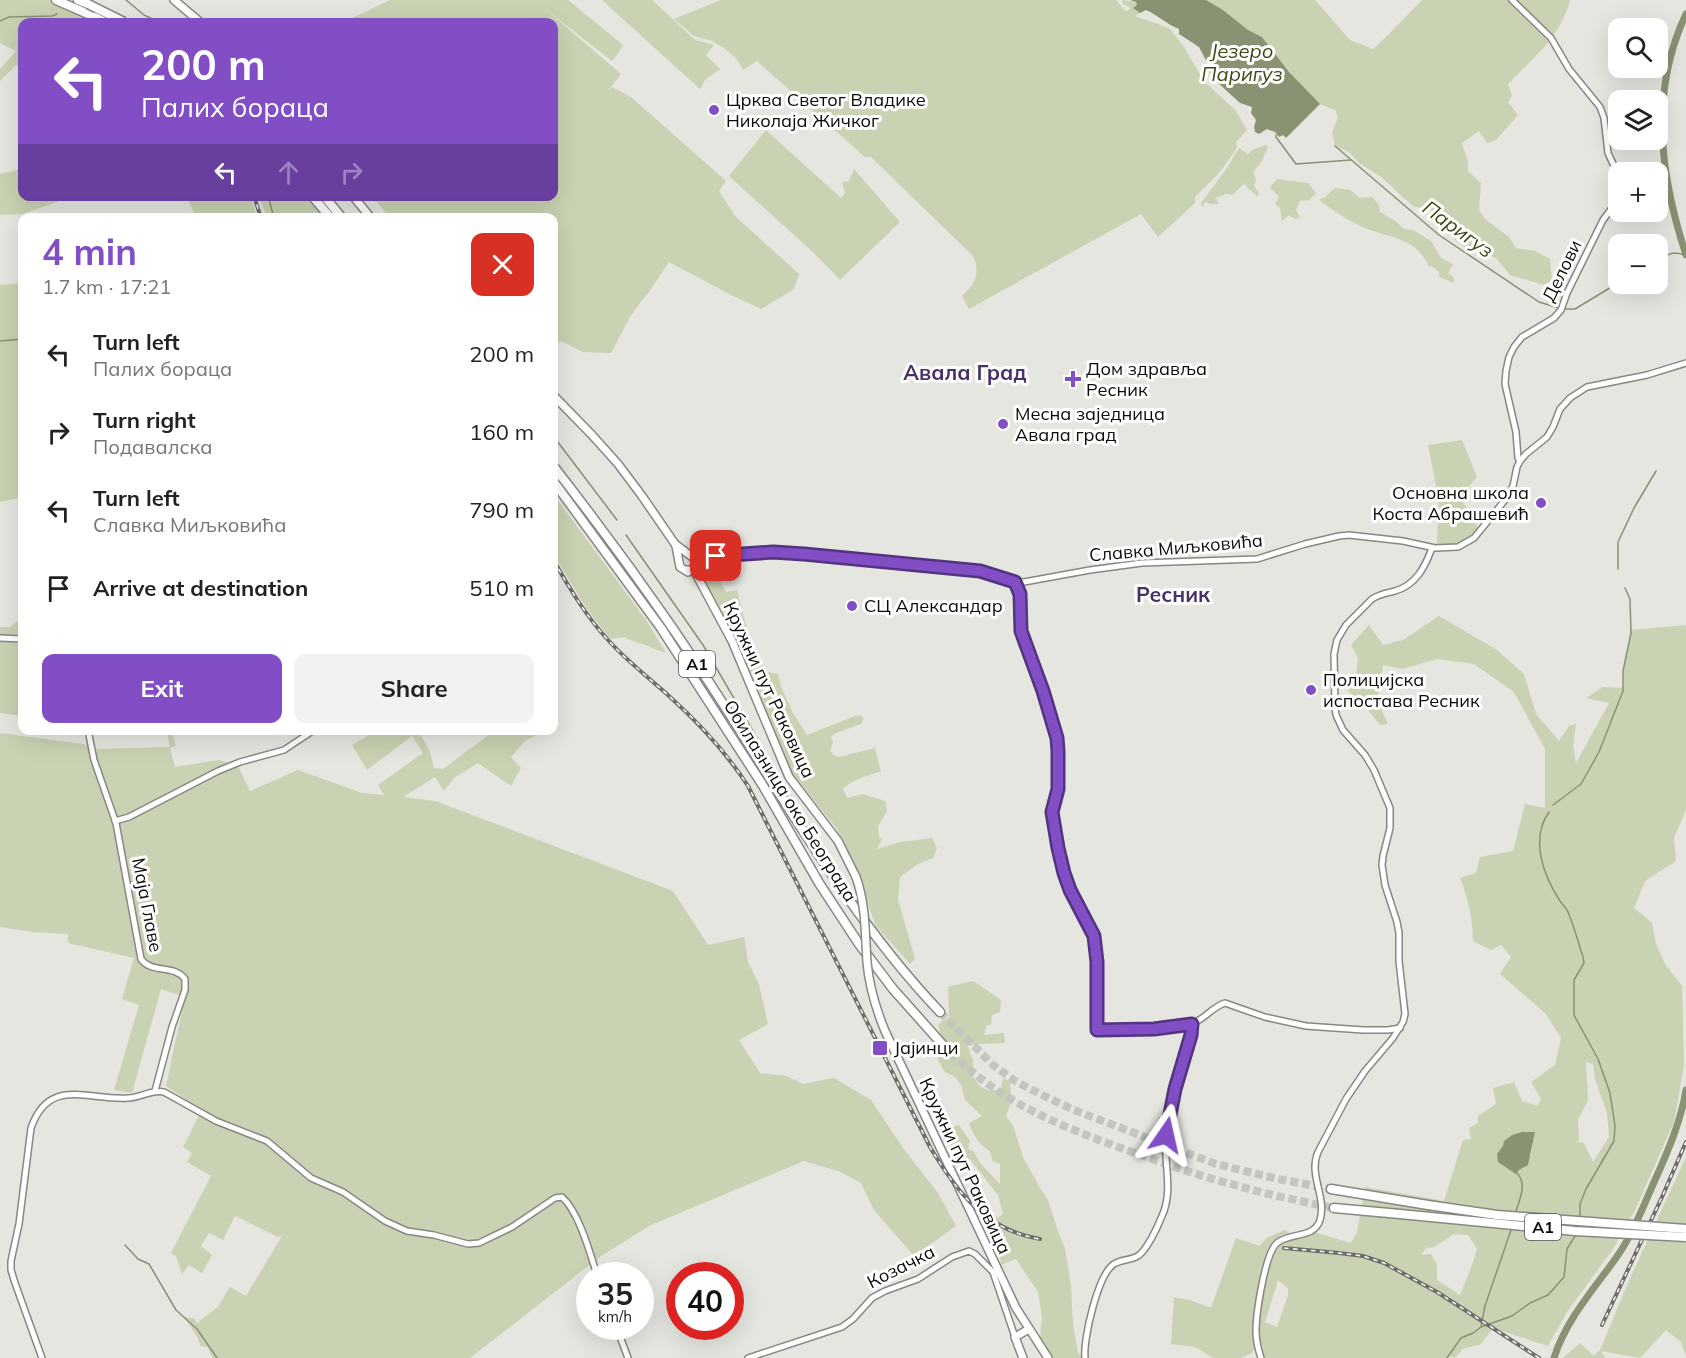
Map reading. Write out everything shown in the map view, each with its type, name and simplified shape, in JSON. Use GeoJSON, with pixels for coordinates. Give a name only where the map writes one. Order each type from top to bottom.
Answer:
{"type":"FeatureCollection","features":[{"type":"Feature","properties":{"kind":"highway"},"geometry":{"type":"LineString","coordinates":[[56,0],[97,18]]}},
{"type":"Feature","properties":{"kind":"highway"},"geometry":{"type":"LineString","coordinates":[[78,0],[116,18]]}},
{"type":"Feature","properties":{"kind":"highway"},"geometry":{"type":"LineString","coordinates":[[316,201],[327,213]]}},
{"type":"Feature","properties":{"kind":"highway"},"geometry":{"type":"LineString","coordinates":[[328,201],[338,213]]}},
{"type":"Feature","properties":{"kind":"highway","name":"Обилазница око Београда"},"geometry":{"type":"LineString","coordinates":[[558,472],[665,616],[840,886],[898,964],[940,1011]]}},
{"type":"Feature","properties":{"kind":"highway","name":"Обилазница око Београда"},"geometry":{"type":"LineString","coordinates":[[558,487],[661,628],[756,775],[819,883],[859,944],[893,989],[942,1044]]}},
{"type":"Feature","properties":{"kind":"highway","name":"A1"},"geometry":{"type":"LineString","coordinates":[[1331,1189],[1497,1215],[1686,1229]]}},
{"type":"Feature","properties":{"kind":"highway","name":"A1"},"geometry":{"type":"LineString","coordinates":[[1334,1208],[1575,1230],[1686,1237]]}},
{"type":"Feature","properties":{"kind":"main road"},"geometry":{"type":"LineString","coordinates":[[174,0],[196,18]]}},
{"type":"Feature","properties":{"kind":"main road"},"geometry":{"type":"LineString","coordinates":[[357,201],[367,213]]}},
{"type":"Feature","properties":{"kind":"main road"},"geometry":{"type":"LineString","coordinates":[[558,400],[618,464],[675,544],[681,567],[691,570],[695,565],[695,559],[675,544]]}},
{"type":"Feature","properties":{"kind":"main road"},"geometry":{"type":"LineString","coordinates":[[680,560],[684,555],[690,555]]}},
{"type":"Feature","properties":{"kind":"main road","name":"Кружни пут Раковица"},"geometry":{"type":"LineString","coordinates":[[695,565],[696,574],[728,632],[789,777],[838,842],[856,877],[862,897],[870,980],[876,1007],[885,1031],[1016,1308],[1048,1358]]}},
{"type":"Feature","properties":{"kind":"main road","name":"Кружни пут Раковица"},"geometry":{"type":"LineString","coordinates":[[686,570],[704,589]]}},
{"type":"Feature","properties":{"kind":"main road"},"geometry":{"type":"LineString","coordinates":[[1023,1358],[1015,1337],[1029,1329]]}},
{"type":"Feature","properties":{"kind":"street"},"geometry":{"type":"LineString","coordinates":[[1512,0],[1551,38],[1569,69],[1599,107],[1604,118],[1608,153],[1612,162]]}},
{"type":"Feature","properties":{"kind":"street","name":"Делови"},"geometry":{"type":"LineString","coordinates":[[1520,460],[1505,384],[1509,357],[1522,337],[1554,318],[1563,307],[1567,293],[1608,213]]}},
{"type":"Feature","properties":{"kind":"street"},"geometry":{"type":"LineString","coordinates":[[1520,460],[1547,437],[1560,409],[1576,393],[1587,387],[1647,375],[1686,363]]}},
{"type":"Feature","properties":{"kind":"street","name":"Славка Миљковића"},"geometry":{"type":"LineString","coordinates":[[690,555],[795,553],[980,571],[1015,582],[1036,581],[1090,570],[1142,563],[1257,559],[1339,536],[1403,541],[1432,548],[1448,549],[1458,547],[1474,538],[1509,495],[1520,460]]}},
{"type":"Feature","properties":{"kind":"street"},"geometry":{"type":"LineString","coordinates":[[1261,1358],[1256,1328],[1264,1274],[1272,1250],[1281,1240],[1306,1233],[1318,1224],[1322,1210],[1315,1174],[1317,1152],[1359,1080],[1400,1028],[1406,1010],[1399,961],[1399,933],[1385,885],[1382,865],[1390,828],[1390,808],[1368,759],[1338,720],[1335,707],[1335,649],[1343,629],[1374,597],[1410,585],[1425,566],[1432,548]]}},
{"type":"Feature","properties":{"kind":"street"},"geometry":{"type":"LineString","coordinates":[[695,565],[708,556]]}},
{"type":"Feature","properties":{"kind":"street"},"geometry":{"type":"LineString","coordinates":[[1015,582],[1020,594],[1021,631],[1057,738],[1058,789],[1052,812],[1058,848],[1070,890],[1094,936],[1097,962],[1097,1030],[1154,1029],[1192,1024],[1215,1007],[1225,1003],[1265,1017],[1306,1026],[1388,1030],[1400,1028]]}},
{"type":"Feature","properties":{"kind":"street"},"geometry":{"type":"LineString","coordinates":[[0,638],[18,639]]}},
{"type":"Feature","properties":{"kind":"street","name":"Маја Главе"},"geometry":{"type":"LineString","coordinates":[[89,735],[94,760],[115,821],[141,959],[149,966],[179,973],[186,982],[183,998],[164,1054],[156,1091]]}},
{"type":"Feature","properties":{"kind":"street"},"geometry":{"type":"LineString","coordinates":[[115,821],[126,819],[218,771],[240,762],[284,750],[306,735]]}},
{"type":"Feature","properties":{"kind":"street"},"geometry":{"type":"LineString","coordinates":[[1085,1358],[1087,1331],[1105,1275],[1115,1263],[1141,1254],[1165,1208],[1168,1187],[1166,1129],[1192,1024]]}},
{"type":"Feature","properties":{"kind":"street"},"geometry":{"type":"LineString","coordinates":[[1388,1030],[1393,1038]]}},
{"type":"Feature","properties":{"kind":"street"},"geometry":{"type":"LineString","coordinates":[[42,1358],[10,1264],[19,1224],[33,1122],[44,1104],[59,1095],[130,1098],[156,1091],[166,1093],[216,1121],[263,1138],[311,1178],[343,1192],[385,1221],[411,1232],[434,1235],[468,1244],[479,1243],[501,1234],[555,1198],[562,1197],[577,1220],[592,1262]]}},
{"type":"Feature","properties":{"kind":"street","name":"Козачка"},"geometry":{"type":"LineString","coordinates":[[748,1358],[842,1327],[855,1318],[869,1299],[918,1279],[965,1251],[975,1254],[993,1272],[1015,1337]]}},
{"type":"Feature","properties":{"kind":"street"},"geometry":{"type":"LineString","coordinates":[[621,1340],[628,1358]]}},
{"type":"Feature","properties":{"kind":"shaded area"},"geometry":{"type":"Polygon","coordinates":[[[0,0],[52,0],[66,6],[82,18],[18,18],[18,66],[16,65],[0,81],[0,69],[16,51],[0,43],[0,0]]]}},
{"type":"Feature","properties":{"kind":"shaded area"},"geometry":{"type":"Polygon","coordinates":[[[390,0],[568,0],[623,45],[612,61],[543,7],[556,18],[352,18],[390,0]]]}},
{"type":"Feature","properties":{"kind":"shaded area"},"geometry":{"type":"Polygon","coordinates":[[[602,0],[652,0],[695,40],[714,45],[706,55],[720,69],[705,80],[700,89],[602,0]]]}},
{"type":"Feature","properties":{"kind":"shaded area"},"geometry":{"type":"Polygon","coordinates":[[[721,0],[1116,0],[1126,12],[1131,8],[1123,4],[1122,0],[1136,2],[1137,5],[1134,8],[1140,13],[1135,16],[1169,28],[1182,44],[1204,81],[1236,111],[1247,130],[1236,142],[1237,148],[1220,172],[1195,197],[1195,203],[1158,237],[1141,214],[969,309],[962,296],[971,286],[976,274],[972,255],[871,157],[865,157],[757,61],[743,70],[736,58],[724,48],[712,41],[694,36],[674,19],[721,0]]]}},
{"type":"Feature","properties":{"kind":"shaded area"},"geometry":{"type":"Polygon","coordinates":[[[1206,0],[1315,0],[1350,40],[1373,49],[1422,0],[1570,0],[1566,13],[1553,36],[1508,84],[1512,96],[1508,102],[1518,115],[1496,140],[1487,143],[1479,131],[1462,143],[1468,162],[1468,171],[1481,183],[1479,210],[1485,219],[1509,237],[1516,248],[1535,251],[1550,259],[1552,280],[1544,285],[1510,275],[1497,259],[1487,253],[1467,249],[1450,236],[1444,225],[1432,217],[1431,208],[1414,207],[1380,176],[1359,163],[1349,152],[1335,146],[1332,133],[1338,117],[1335,110],[1320,104],[1298,82],[1262,37],[1248,30],[1206,0]]]}},
{"type":"Feature","properties":{"kind":"shaded area"},"geometry":{"type":"Polygon","coordinates":[[[558,20],[621,74],[608,91],[612,87],[631,97],[726,181],[719,191],[735,216],[799,274],[794,289],[761,309],[669,262],[631,315],[611,353],[583,352],[561,341],[558,343],[558,213],[386,213],[376,201],[558,201],[558,20]]]}},
{"type":"Feature","properties":{"kind":"shaded area"},"geometry":{"type":"Polygon","coordinates":[[[766,130],[841,198],[845,193],[842,182],[849,181],[854,169],[900,222],[840,280],[815,254],[729,176],[766,130]]]}},
{"type":"Feature","properties":{"kind":"shaded area"},"geometry":{"type":"Polygon","coordinates":[[[1268,146],[1262,161],[1253,172],[1256,179],[1254,186],[1259,193],[1257,196],[1245,183],[1232,195],[1226,194],[1216,198],[1219,204],[1205,202],[1202,207],[1201,203],[1239,148],[1248,154],[1268,146]]]}},
{"type":"Feature","properties":{"kind":"shaded area"},"geometry":{"type":"Polygon","coordinates":[[[18,170],[18,201],[59,201],[26,213],[0,215],[0,174],[18,170]]]}},
{"type":"Feature","properties":{"kind":"shaded area"},"geometry":{"type":"Polygon","coordinates":[[[1277,179],[1308,183],[1316,193],[1309,200],[1300,201],[1296,210],[1300,217],[1295,219],[1289,215],[1282,221],[1280,208],[1275,204],[1279,197],[1270,187],[1277,179]]]}},
{"type":"Feature","properties":{"kind":"shaded area"},"geometry":{"type":"Polygon","coordinates":[[[1335,188],[1350,190],[1360,198],[1372,197],[1379,205],[1380,212],[1404,229],[1413,230],[1431,241],[1441,258],[1453,264],[1448,273],[1454,278],[1454,283],[1439,277],[1439,272],[1429,266],[1423,256],[1407,243],[1358,225],[1319,200],[1335,188]]]}},
{"type":"Feature","properties":{"kind":"shaded area"},"geometry":{"type":"Polygon","coordinates":[[[189,201],[252,201],[256,213],[194,213],[189,201]]]}},
{"type":"Feature","properties":{"kind":"shaded area"},"geometry":{"type":"Polygon","coordinates":[[[261,201],[309,201],[320,213],[265,213],[261,201]]]}},
{"type":"Feature","properties":{"kind":"shaded area"},"geometry":{"type":"Polygon","coordinates":[[[18,283],[18,498],[0,502],[0,285],[18,283]]]}},
{"type":"Feature","properties":{"kind":"shaded area"},"geometry":{"type":"Polygon","coordinates":[[[1462,440],[1477,477],[1459,498],[1479,529],[1457,545],[1437,544],[1439,500],[1428,445],[1462,440]]]}},
{"type":"Feature","properties":{"kind":"shaded area"},"geometry":{"type":"Polygon","coordinates":[[[558,500],[646,620],[666,653],[625,637],[610,639],[587,609],[558,562],[558,500]]]}},
{"type":"Feature","properties":{"kind":"shaded area"},"geometry":{"type":"Polygon","coordinates":[[[709,560],[715,563],[719,579],[726,592],[737,590],[752,649],[768,672],[778,674],[781,687],[793,713],[807,735],[855,716],[861,715],[864,719],[861,724],[831,737],[833,742],[830,750],[833,755],[839,757],[875,748],[881,771],[856,780],[843,789],[847,798],[863,794],[885,801],[887,811],[878,827],[879,837],[882,839],[877,849],[901,842],[932,838],[937,848],[933,858],[918,864],[900,877],[898,899],[915,959],[910,964],[876,926],[864,887],[837,829],[789,769],[754,679],[721,610],[700,574],[704,562],[709,560]]]}},
{"type":"Feature","properties":{"kind":"shaded area"},"geometry":{"type":"Polygon","coordinates":[[[1439,616],[1497,650],[1524,674],[1536,714],[1559,741],[1569,726],[1576,724],[1573,745],[1576,763],[1609,703],[1586,698],[1603,687],[1623,688],[1623,671],[1631,630],[1686,625],[1686,810],[1674,838],[1676,861],[1645,881],[1634,908],[1652,923],[1656,944],[1665,964],[1682,986],[1684,1065],[1674,1122],[1635,1210],[1613,1249],[1567,1312],[1548,1346],[1493,1328],[1480,1345],[1464,1348],[1455,1358],[1448,1356],[1447,1358],[1261,1358],[1257,1344],[1252,1353],[1241,1358],[1213,1358],[1195,1347],[1171,1344],[1174,1297],[1211,1308],[1236,1238],[1260,1246],[1266,1238],[1285,1230],[1294,1237],[1310,1231],[1351,1243],[1357,1232],[1365,1187],[1444,1201],[1463,1140],[1471,1139],[1469,1128],[1478,1123],[1478,1116],[1496,1104],[1493,1088],[1514,1082],[1522,1101],[1538,1106],[1541,1099],[1531,1082],[1555,1065],[1561,1038],[1546,1014],[1500,974],[1511,957],[1501,945],[1491,950],[1473,941],[1470,909],[1460,878],[1476,873],[1480,857],[1513,851],[1525,804],[1545,808],[1545,749],[1514,692],[1474,664],[1437,659],[1402,669],[1383,665],[1377,700],[1388,724],[1380,725],[1363,704],[1347,690],[1348,679],[1356,676],[1358,658],[1351,645],[1369,625],[1383,645],[1403,640],[1439,616]],[[1586,1062],[1588,1100],[1578,1120],[1579,1141],[1573,1141],[1584,1143],[1593,1162],[1609,1137],[1607,1113],[1595,1079],[1593,1064],[1586,1062]],[[1525,1132],[1504,1146],[1497,1154],[1519,1170],[1531,1155],[1534,1136],[1525,1132]],[[1454,1234],[1434,1247],[1426,1248],[1421,1255],[1431,1254],[1437,1265],[1437,1280],[1460,1295],[1477,1249],[1468,1235],[1454,1234]],[[1278,1280],[1265,1322],[1277,1327],[1288,1295],[1288,1288],[1278,1280]]]}},
{"type":"Feature","properties":{"kind":"shaded area"},"geometry":{"type":"Polygon","coordinates":[[[18,620],[18,715],[0,713],[0,627],[10,627],[18,620]]]}},
{"type":"Feature","properties":{"kind":"shaded area"},"geometry":{"type":"Polygon","coordinates":[[[0,733],[84,744],[93,749],[170,747],[168,735],[172,735],[176,746],[170,748],[175,767],[219,760],[238,766],[250,791],[298,770],[362,793],[384,795],[378,785],[423,753],[412,736],[367,770],[352,745],[369,735],[421,735],[430,752],[434,768],[443,769],[489,735],[535,735],[525,741],[511,757],[521,768],[511,786],[478,763],[454,778],[444,791],[435,777],[403,797],[435,801],[673,891],[708,945],[744,937],[748,962],[759,984],[768,1024],[739,1040],[760,1073],[786,1076],[803,1084],[834,1078],[871,1100],[903,1148],[938,1193],[956,1226],[914,1256],[874,1210],[861,1183],[841,1172],[804,1161],[651,1225],[593,1262],[576,1262],[576,1275],[470,1358],[213,1358],[207,1347],[200,1346],[198,1338],[184,1317],[195,1319],[197,1323],[218,1307],[230,1287],[246,1296],[282,1236],[278,1237],[235,1216],[223,1240],[209,1233],[201,1246],[212,1255],[202,1273],[189,1265],[182,1274],[176,1256],[171,1253],[211,1176],[187,1162],[192,1153],[183,1147],[202,1110],[166,1086],[185,997],[161,989],[132,1093],[114,1090],[139,1005],[122,999],[134,958],[68,943],[68,934],[0,927],[0,733]]]}},
{"type":"Feature","properties":{"kind":"shaded area"},"geometry":{"type":"Polygon","coordinates":[[[972,981],[1001,1000],[1000,1012],[992,1015],[991,1025],[987,1025],[984,1035],[1004,1033],[1005,1043],[968,1046],[973,1061],[973,1077],[980,1086],[990,1091],[1001,1089],[1003,1078],[1010,1082],[1011,1102],[1006,1116],[1013,1125],[1023,1157],[1048,1200],[1065,1248],[1078,1353],[1088,1358],[1054,1358],[1040,1338],[1042,1317],[1038,1292],[1016,1259],[1001,1265],[997,1233],[978,1216],[981,1203],[998,1218],[1003,1214],[998,1195],[970,1159],[957,1164],[948,1145],[951,1141],[949,1128],[959,1125],[970,1141],[968,1149],[973,1151],[981,1164],[1000,1184],[1000,1164],[993,1162],[990,1151],[977,1139],[969,1123],[982,1116],[965,1100],[961,1085],[955,1077],[944,1071],[938,1060],[938,1051],[946,1043],[938,1024],[949,1017],[948,987],[972,981]]]}},
{"type":"Feature","properties":{"kind":"shaded area"},"geometry":{"type":"Polygon","coordinates":[[[1686,1157],[1686,1356],[1681,1342],[1666,1330],[1640,1358],[1601,1351],[1605,1358],[1563,1358],[1580,1343],[1594,1356],[1600,1350],[1686,1157]]]}},
{"type":"Feature","properties":{"kind":"water","name":"Језеро Паригуз"},"geometry":{"type":"Polygon","coordinates":[[[1130,0],[1206,0],[1248,30],[1262,37],[1289,72],[1320,104],[1286,138],[1283,135],[1279,137],[1275,132],[1267,129],[1259,134],[1255,132],[1256,120],[1251,113],[1252,107],[1240,103],[1217,82],[1208,70],[1208,64],[1199,47],[1179,34],[1179,29],[1154,14],[1146,10],[1140,13],[1133,8],[1137,5],[1136,2],[1130,0]]]}},
{"type":"Feature","properties":{"kind":"water"},"geometry":{"type":"Polygon","coordinates":[[[1522,1132],[1535,1132],[1528,1165],[1516,1174],[1498,1162],[1497,1154],[1504,1141],[1522,1132]]]}},
{"type":"Feature","properties":{"kind":"waterway"},"geometry":{"type":"LineString","coordinates":[[126,0],[150,18]]}},
{"type":"Feature","properties":{"kind":"waterway"},"geometry":{"type":"LineString","coordinates":[[0,21],[9,17],[57,14]]}},
{"type":"Feature","properties":{"kind":"waterway"},"geometry":{"type":"LineString","coordinates":[[1686,14],[1674,44],[1667,74],[1662,134],[1670,195],[1686,255]]}},
{"type":"Feature","properties":{"kind":"waterway","name":"Паригуз"},"geometry":{"type":"LineString","coordinates":[[1276,135],[1296,164],[1351,160]]}},
{"type":"Feature","properties":{"kind":"waterway","name":"Паригуз"},"geometry":{"type":"LineString","coordinates":[[1335,146],[1439,235],[1539,302],[1559,308]]}},
{"type":"Feature","properties":{"kind":"waterway"},"geometry":{"type":"LineString","coordinates":[[269,201],[273,213]]}},
{"type":"Feature","properties":{"kind":"waterway","name":"Паригуз"},"geometry":{"type":"LineString","coordinates":[[1668,255],[1678,253],[1686,256]]}},
{"type":"Feature","properties":{"kind":"waterway","name":"Паригуз"},"geometry":{"type":"LineString","coordinates":[[1564,309],[1575,309],[1608,289]]}},
{"type":"Feature","properties":{"kind":"waterway"},"geometry":{"type":"LineString","coordinates":[[0,341],[18,339]]}},
{"type":"Feature","properties":{"kind":"waterway"},"geometry":{"type":"LineString","coordinates":[[558,442],[617,520]]}},
{"type":"Feature","properties":{"kind":"waterway"},"geometry":{"type":"LineString","coordinates":[[1618,569],[1618,542],[1634,508],[1656,471]]}},
{"type":"Feature","properties":{"kind":"waterway"},"geometry":{"type":"LineString","coordinates":[[626,535],[703,645],[757,738]]}},
{"type":"Feature","properties":{"kind":"waterway"},"geometry":{"type":"LineString","coordinates":[[1553,805],[1581,784],[1599,752],[1623,691],[1623,671],[1631,633],[1630,599],[1625,588]]}},
{"type":"Feature","properties":{"kind":"waterway"},"geometry":{"type":"LineString","coordinates":[[1549,812],[1540,834],[1541,857],[1548,880],[1568,912],[1584,963],[1574,980],[1574,1015],[1598,1059],[1610,1093],[1615,1126],[1614,1141],[1586,1189],[1580,1204],[1580,1217]]}},
{"type":"Feature","properties":{"kind":"waterway"},"geometry":{"type":"LineString","coordinates":[[1554,1358],[1573,1318],[1633,1230],[1673,1136],[1686,1090]]}},
{"type":"Feature","properties":{"kind":"waterway"},"geometry":{"type":"LineString","coordinates":[[1515,1214],[1522,1188],[1522,1182],[1517,1173]]}},
{"type":"Feature","properties":{"kind":"waterway"},"geometry":{"type":"LineString","coordinates":[[1447,1358],[1461,1338],[1481,1327],[1485,1306],[1512,1227]]}},
{"type":"Feature","properties":{"kind":"waterway"},"geometry":{"type":"LineString","coordinates":[[1481,1327],[1512,1316],[1530,1303],[1548,1295],[1564,1277],[1567,1249],[1575,1236]]}},
{"type":"Feature","properties":{"kind":"waterway"},"geometry":{"type":"LineString","coordinates":[[125,1245],[138,1259],[149,1264],[176,1310],[197,1329],[217,1358]]}},
{"type":"Feature","properties":{"kind":"tunnel"},"geometry":{"type":"LineString","coordinates":[[940,1012],[993,1065],[1015,1081],[1074,1110],[1216,1164],[1331,1189]]}},
{"type":"Feature","properties":{"kind":"tunnel"},"geometry":{"type":"LineString","coordinates":[[942,1044],[964,1065],[1008,1097],[1081,1133],[1207,1177],[1334,1208]]}},
{"type":"Feature","properties":{"kind":"railway"},"geometry":{"type":"LineString","coordinates":[[256,201],[259,213]]}},
{"type":"Feature","properties":{"kind":"railway"},"geometry":{"type":"LineString","coordinates":[[558,568],[600,631],[702,728],[722,750],[748,786],[930,1147],[951,1179],[962,1194],[988,1218],[1003,1227],[1040,1239]]}},
{"type":"Feature","properties":{"kind":"railway"},"geometry":{"type":"LineString","coordinates":[[1602,1325],[1686,1142]]}},
{"type":"Feature","properties":{"kind":"railway"},"geometry":{"type":"LineString","coordinates":[[1284,1248],[1363,1256],[1384,1263],[1437,1292],[1539,1358]]}},
{"type":"Feature","properties":{"kind":"place","name":"Црква Светог Владике Николаја Жичког"},"geometry":{"type":"Point","coordinates":[714,110]}},
{"type":"Feature","properties":{"kind":"place","name":"Дом здравља Ресник"},"geometry":{"type":"Point","coordinates":[1073,379]}},
{"type":"Feature","properties":{"kind":"place","name":"Месна заједница Авала град"},"geometry":{"type":"Point","coordinates":[1003,424]}},
{"type":"Feature","properties":{"kind":"place","name":"Основна школа Коста Абрашевић"},"geometry":{"type":"Point","coordinates":[1541,503]}},
{"type":"Feature","properties":{"kind":"place","name":"СЦ Александар"},"geometry":{"type":"Point","coordinates":[852,606]}},
{"type":"Feature","properties":{"kind":"place","name":"Полицијска испостава Ресник"},"geometry":{"type":"Point","coordinates":[1311,690]}},
{"type":"Feature","properties":{"kind":"place","name":"Јајинци"},"geometry":{"type":"Point","coordinates":[880,1048]}},
{"type":"Feature","properties":{"kind":"district","name":"Авала Град"},"geometry":{"type":"Point","coordinates":[965,373]}},
{"type":"Feature","properties":{"kind":"district","name":"Ресник"},"geometry":{"type":"Point","coordinates":[1173,595]}},
{"type":"Feature","properties":{"kind":"route"},"geometry":{"type":"LineString","coordinates":[[716,556],[773,552],[804,554],[980,571],[1015,582],[1020,594],[1021,631],[1057,738],[1058,789],[1052,812],[1058,848],[1070,890],[1094,936],[1098,986],[1097,1030],[1154,1029],[1192,1024],[1166,1135]]}}]}
